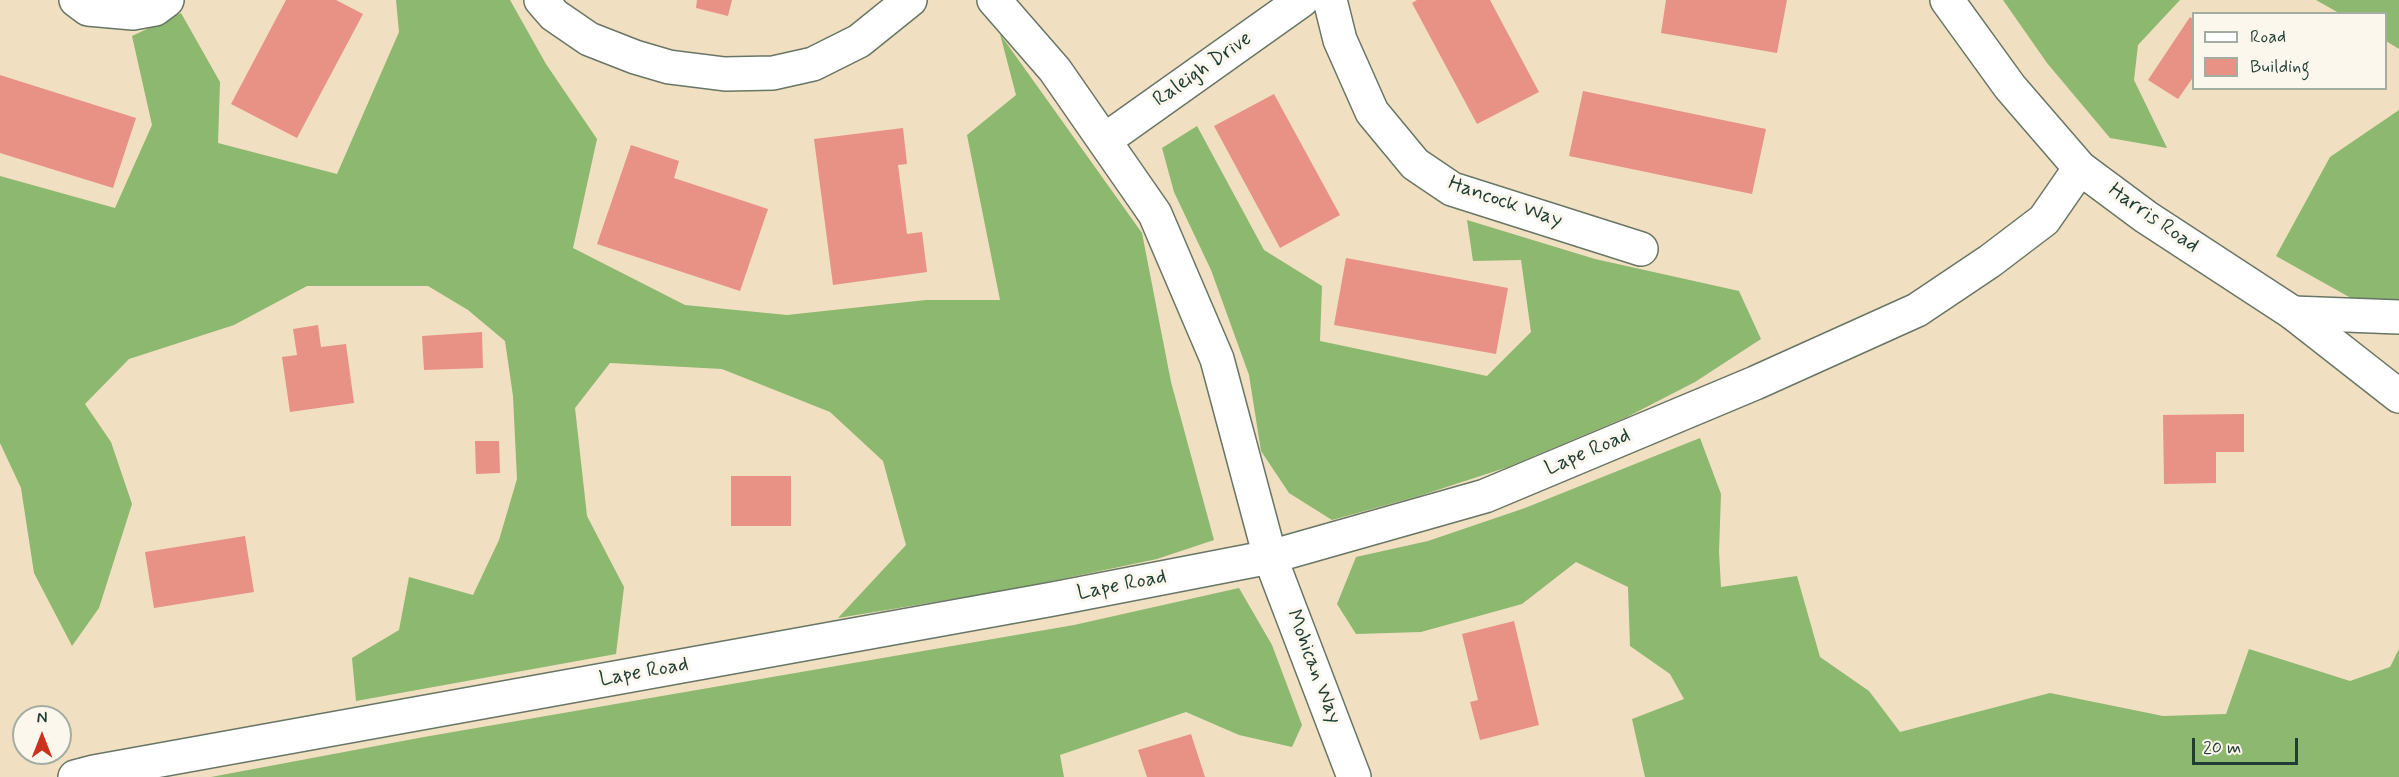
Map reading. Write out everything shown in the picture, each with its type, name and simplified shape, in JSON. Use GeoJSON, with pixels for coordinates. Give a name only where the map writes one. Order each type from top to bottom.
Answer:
{"type":"FeatureCollection","features":[{"type":"Feature","properties":{"kind":"street"},"geometry":{"type":"LineString","coordinates":[[76,0],[88,9],[133,13],[155,9],[166,0]]}},
{"type":"Feature","properties":{"kind":"street"},"geometry":{"type":"LineString","coordinates":[[541,0],[554,15],[589,39],[669,67],[725,74],[773,73],[813,64],[858,41],[910,0]]}},
{"type":"Feature","properties":{"kind":"street","name":"Mohican Way"},"geometry":{"type":"LineString","coordinates":[[993,0],[1055,70],[1155,214],[1217,359],[1270,557],[1354,777]]}},
{"type":"Feature","properties":{"kind":"street","name":"Raleigh Drive"},"geometry":{"type":"LineString","coordinates":[[1105,141],[1302,0]]}},
{"type":"Feature","properties":{"kind":"street","name":"Hancock Way"},"geometry":{"type":"LineString","coordinates":[[1330,0],[1340,40],[1372,112],[1415,164],[1452,189],[1641,249]]}},
{"type":"Feature","properties":{"kind":"street","name":"Harris Road"},"geometry":{"type":"LineString","coordinates":[[1947,0],[2010,87],[2080,168],[2146,217],[2293,314],[2399,396]]}},
{"type":"Feature","properties":{"kind":"street","name":"Lape Road"},"geometry":{"type":"LineString","coordinates":[[75,777],[117,767],[1053,599],[1270,557],[1485,496],[1755,383],[1917,310],[1990,261],[2044,220],[2080,168]]}},
{"type":"Feature","properties":{"kind":"street"},"geometry":{"type":"LineString","coordinates":[[2293,314],[2399,317]]}},
{"type":"Feature","properties":{"kind":"green space"},"geometry":{"type":"Polygon","coordinates":[[[396,0],[510,0],[546,64],[597,139],[573,248],[685,305],[787,315],[926,300],[1000,300],[967,135],[1016,95],[1000,34],[1142,233],[1171,382],[1214,540],[1157,559],[1014,589],[838,618],[906,545],[883,461],[830,412],[722,369],[610,363],[575,408],[587,516],[624,587],[616,654],[356,701],[352,658],[399,630],[409,577],[473,595],[499,540],[517,479],[513,396],[505,341],[468,310],[428,286],[307,286],[234,325],[129,359],[85,404],[111,442],[132,504],[99,608],[72,646],[34,573],[21,488],[0,443],[0,176],[115,208],[152,125],[132,36],[181,13],[220,82],[218,143],[337,174],[399,32],[396,0]]]}},
{"type":"Feature","properties":{"kind":"green space"},"geometry":{"type":"Polygon","coordinates":[[[2003,0],[2180,0],[2138,45],[2134,80],[2167,148],[2110,138],[2047,63],[2003,0]]]}},
{"type":"Feature","properties":{"kind":"green space"},"geometry":{"type":"Polygon","coordinates":[[[2316,0],[2399,0],[2399,49],[2387,42],[2387,12],[2337,12],[2316,0]]]}},
{"type":"Feature","properties":{"kind":"green space"},"geometry":{"type":"Polygon","coordinates":[[[2399,110],[2399,325],[2276,256],[2330,157],[2399,110]]]}},
{"type":"Feature","properties":{"kind":"green space"},"geometry":{"type":"Polygon","coordinates":[[[1197,126],[1264,250],[1322,286],[1320,341],[1487,376],[1531,332],[1521,260],[1473,261],[1467,220],[1595,259],[1739,291],[1761,339],[1695,382],[1627,417],[1508,467],[1419,496],[1332,520],[1289,493],[1261,451],[1249,375],[1211,270],[1174,192],[1162,148],[1197,126]]]}},
{"type":"Feature","properties":{"kind":"green space"},"geometry":{"type":"Polygon","coordinates":[[[1700,438],[1721,494],[1719,552],[1721,587],[1797,576],[1820,657],[1869,691],[1900,732],[2050,693],[2163,716],[2226,714],[2249,649],[2350,681],[2390,667],[2399,649],[2399,777],[1645,777],[1632,719],[1684,699],[1670,674],[1630,646],[1628,587],[1576,562],[1522,604],[1421,632],[1356,634],[1337,604],[1356,557],[1428,541],[1525,508],[1700,438]]]}},
{"type":"Feature","properties":{"kind":"green space"},"geometry":{"type":"Polygon","coordinates":[[[1239,588],[1272,645],[1302,725],[1292,747],[1239,735],[1186,712],[1060,755],[1064,777],[211,777],[424,737],[1074,625],[1239,588]]]}},
{"type":"Feature","properties":{"kind":"building"},"geometry":{"type":"Polygon","coordinates":[[[286,0],[336,0],[363,14],[297,138],[231,104],[286,0]]]}},
{"type":"Feature","properties":{"kind":"building"},"geometry":{"type":"Polygon","coordinates":[[[697,0],[732,0],[728,16],[696,8],[697,0]]]}},
{"type":"Feature","properties":{"kind":"building"},"geometry":{"type":"Polygon","coordinates":[[[1417,0],[1490,0],[1539,92],[1477,124],[1412,3],[1417,0]]]}},
{"type":"Feature","properties":{"kind":"building"},"geometry":{"type":"Polygon","coordinates":[[[1666,0],[1787,0],[1777,53],[1661,33],[1666,0]]]}},
{"type":"Feature","properties":{"kind":"building"},"geometry":{"type":"Polygon","coordinates":[[[2190,17],[2192,18],[2192,79],[2178,99],[2148,80],[2190,17]]]}},
{"type":"Feature","properties":{"kind":"building"},"geometry":{"type":"Polygon","coordinates":[[[0,75],[136,118],[113,188],[0,153],[0,75]]]}},
{"type":"Feature","properties":{"kind":"building"},"geometry":{"type":"Polygon","coordinates":[[[1583,91],[1766,129],[1752,194],[1569,156],[1583,91]]]}},
{"type":"Feature","properties":{"kind":"building"},"geometry":{"type":"Polygon","coordinates":[[[1274,94],[1340,215],[1280,248],[1214,126],[1274,94]]]}},
{"type":"Feature","properties":{"kind":"building"},"geometry":{"type":"Polygon","coordinates":[[[903,128],[907,164],[898,165],[907,234],[922,232],[927,272],[833,285],[814,139],[903,128]]]}},
{"type":"Feature","properties":{"kind":"building"},"geometry":{"type":"Polygon","coordinates":[[[631,145],[679,161],[674,178],[768,209],[740,291],[597,244],[631,145]]]}},
{"type":"Feature","properties":{"kind":"building"},"geometry":{"type":"Polygon","coordinates":[[[1346,258],[1508,288],[1496,354],[1334,325],[1346,258]]]}},
{"type":"Feature","properties":{"kind":"building"},"geometry":{"type":"Polygon","coordinates":[[[318,325],[321,347],[346,344],[354,403],[290,412],[282,357],[297,355],[293,329],[318,325]]]}},
{"type":"Feature","properties":{"kind":"building"},"geometry":{"type":"Polygon","coordinates":[[[482,332],[483,368],[424,370],[422,336],[482,332]]]}},
{"type":"Feature","properties":{"kind":"building"},"geometry":{"type":"Polygon","coordinates":[[[2244,414],[2244,452],[2216,452],[2216,483],[2164,484],[2163,415],[2244,414]]]}},
{"type":"Feature","properties":{"kind":"building"},"geometry":{"type":"Polygon","coordinates":[[[475,441],[499,441],[500,473],[476,474],[475,441]]]}},
{"type":"Feature","properties":{"kind":"building"},"geometry":{"type":"Polygon","coordinates":[[[731,476],[791,476],[791,526],[731,526],[731,476]]]}},
{"type":"Feature","properties":{"kind":"building"},"geometry":{"type":"Polygon","coordinates":[[[245,536],[254,592],[154,608],[145,552],[245,536]]]}},
{"type":"Feature","properties":{"kind":"building"},"geometry":{"type":"Polygon","coordinates":[[[1514,621],[1539,725],[1480,740],[1470,702],[1478,700],[1462,634],[1514,621]]]}},
{"type":"Feature","properties":{"kind":"building"},"geometry":{"type":"Polygon","coordinates":[[[1191,734],[1205,777],[1147,777],[1138,750],[1191,734]]]}}]}
